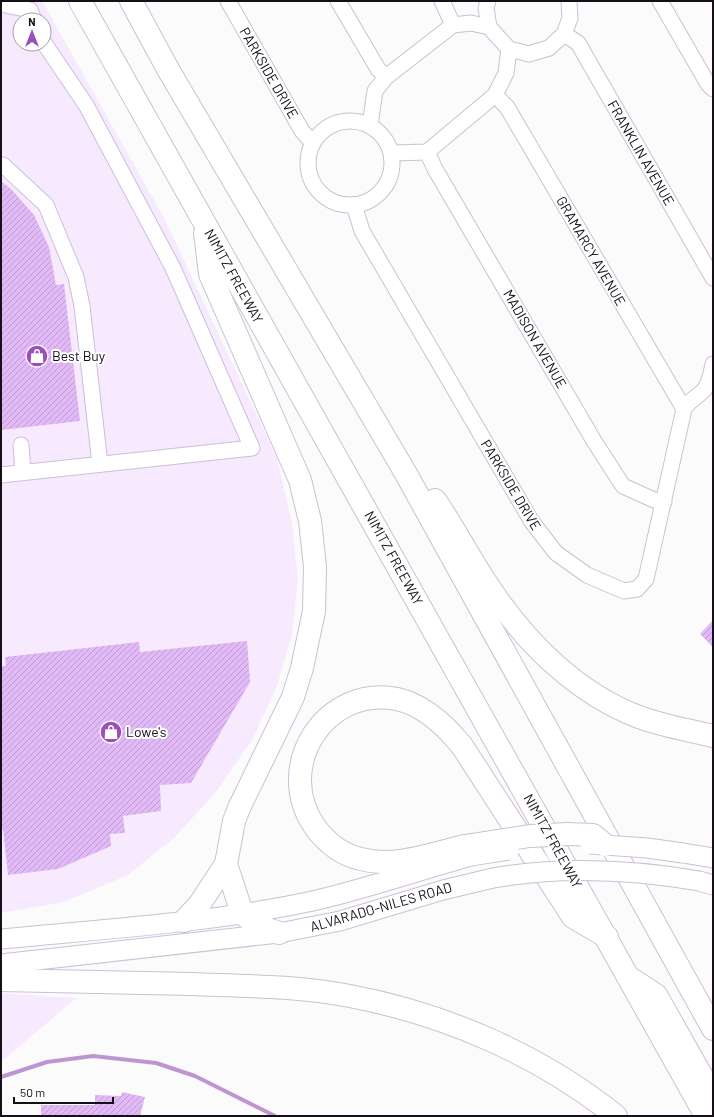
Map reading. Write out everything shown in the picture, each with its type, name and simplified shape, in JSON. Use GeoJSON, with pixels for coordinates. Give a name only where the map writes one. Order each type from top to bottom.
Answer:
{"type":"FeatureCollection","features":[{"type":"Feature","properties":{"kind":"highway","name":"NIMITZ FREEWAY"},"geometry":{"type":"LineString","coordinates":[[80,1],[608,938],[706,1116]]}},
{"type":"Feature","properties":{"kind":"highway"},"geometry":{"type":"LineString","coordinates":[[131,1],[173,78],[405,472],[713,1029]]}},
{"type":"Feature","properties":{"kind":"highway"},"geometry":{"type":"LineString","coordinates":[[184,920],[199,905],[226,864],[234,821],[239,808],[293,697],[302,668],[314,611],[315,567],[310,521],[300,480],[210,274],[204,223]]}},
{"type":"Feature","properties":{"kind":"highway"},"geometry":{"type":"LineString","coordinates":[[405,472],[434,499],[490,588],[517,626],[531,642],[565,672],[601,698],[639,717],[713,736]]}},
{"type":"Feature","properties":{"kind":"highway"},"geometry":{"type":"LineString","coordinates":[[605,845],[593,835],[567,834],[530,836],[468,851],[404,861],[379,862],[361,860],[346,854],[332,845],[320,834],[311,822],[304,807],[300,792],[302,762],[306,747],[314,733],[324,721],[351,703],[367,699],[398,699],[427,712],[440,722],[462,746],[573,917],[608,938]]}},
{"type":"Feature","properties":{"kind":"highway"},"geometry":{"type":"LineString","coordinates":[[226,864],[242,913],[256,925],[279,933]]}},
{"type":"Feature","properties":{"kind":"highway"},"geometry":{"type":"LineString","coordinates":[[630,978],[656,995],[713,1096]]}},
{"type":"Feature","properties":{"kind":"highway"},"geometry":{"type":"LineString","coordinates":[[1,980],[271,987],[319,991],[379,1002],[439,1020],[499,1044],[556,1075],[616,1116]]}},
{"type":"Feature","properties":{"kind":"main road"},"geometry":{"type":"LineString","coordinates":[[605,845],[683,853],[713,858]]}},
{"type":"Feature","properties":{"kind":"main road","name":"ALVARADO-NILES ROAD"},"geometry":{"type":"LineString","coordinates":[[1,939],[242,913],[335,896],[468,851]]}},
{"type":"Feature","properties":{"kind":"main road","name":"ALVARADO-NILES ROAD"},"geometry":{"type":"LineString","coordinates":[[1,964],[279,933],[340,921],[484,879],[553,870],[589,869],[662,874],[706,883]]}},
{"type":"Feature","properties":{"kind":"street","name":"PARKSIDE DRIVE"},"geometry":{"type":"LineString","coordinates":[[228,1],[302,131],[313,143]]}},
{"type":"Feature","properties":{"kind":"street"},"geometry":{"type":"LineString","coordinates":[[338,1],[378,68],[386,77]]}},
{"type":"Feature","properties":{"kind":"street"},"geometry":{"type":"LineString","coordinates":[[442,1],[453,25]]}},
{"type":"Feature","properties":{"kind":"street"},"geometry":{"type":"LineString","coordinates":[[488,1],[486,8],[489,27]]}},
{"type":"Feature","properties":{"kind":"street"},"geometry":{"type":"LineString","coordinates":[[370,125],[375,91],[386,77],[453,25],[471,22],[489,27],[509,49],[529,54],[549,48],[564,34],[570,18],[569,1]]}},
{"type":"Feature","properties":{"kind":"street"},"geometry":{"type":"LineString","coordinates":[[660,1],[708,84],[713,90]]}},
{"type":"Feature","properties":{"kind":"street"},"geometry":{"type":"LineString","coordinates":[[1,4],[30,10],[31,12]]}},
{"type":"Feature","properties":{"kind":"street","name":"FRANKLIN AVENUE"},"geometry":{"type":"LineString","coordinates":[[564,34],[578,43],[713,278]]}},
{"type":"Feature","properties":{"kind":"street"},"geometry":{"type":"LineString","coordinates":[[392,153],[427,152],[495,95],[506,73],[509,49]]}},
{"type":"Feature","properties":{"kind":"street"},"geometry":{"type":"LineString","coordinates":[[1,475],[252,448],[173,268],[86,105],[50,52]]}},
{"type":"Feature","properties":{"kind":"street","name":"GRAMARCY AVENUE"},"geometry":{"type":"LineString","coordinates":[[495,95],[506,107],[684,409]]}},
{"type":"Feature","properties":{"kind":"street"},"geometry":{"type":"LineString","coordinates":[[354,121],[370,125],[392,153],[392,171],[385,188],[372,200],[354,206],[336,203],[321,194],[310,179],[308,161],[313,143],[323,130],[338,123],[354,121]]}},
{"type":"Feature","properties":{"kind":"street","name":"MADISON AVENUE"},"geometry":{"type":"LineString","coordinates":[[427,152],[435,169],[590,434],[623,486],[654,500],[664,502]]}},
{"type":"Feature","properties":{"kind":"street"},"geometry":{"type":"LineString","coordinates":[[1,165],[3,164],[46,205],[76,277],[82,306],[100,464]]}},
{"type":"Feature","properties":{"kind":"street","name":"PARKSIDE DRIVE"},"geometry":{"type":"LineString","coordinates":[[354,206],[362,231],[532,522],[556,553],[587,575],[624,590],[637,588],[646,579],[684,409]]}},
{"type":"Feature","properties":{"kind":"street"},"geometry":{"type":"LineString","coordinates":[[684,409],[689,400],[703,391],[709,382],[713,364]]}},
{"type":"Feature","properties":{"kind":"street"},"geometry":{"type":"LineString","coordinates":[[21,445],[23,472]]}},
{"type":"Feature","properties":{"kind":"shaded area"},"geometry":{"type":"Polygon","coordinates":[[[1,1],[42,1],[48,12],[12,12],[12,52],[52,52],[52,19],[164,218],[277,458],[292,523],[298,580],[292,635],[277,686],[252,740],[216,792],[175,837],[128,875],[64,902],[1,913],[1,1]]]}},
{"type":"Feature","properties":{"kind":"shaded area"},"geometry":{"type":"Polygon","coordinates":[[[1,993],[76,998],[1,1062],[1,993]]]}},
{"type":"Feature","properties":{"kind":"building","name":"Best Buy"},"geometry":{"type":"Polygon","coordinates":[[[1,181],[11,189],[34,215],[49,247],[56,285],[64,284],[80,421],[1,430],[1,181]]]}},
{"type":"Feature","properties":{"kind":"building"},"geometry":{"type":"Polygon","coordinates":[[[713,620],[713,647],[700,634],[713,620]]]}},
{"type":"Feature","properties":{"kind":"building","name":"Lowe's"},"geometry":{"type":"Polygon","coordinates":[[[247,641],[250,682],[191,783],[160,785],[161,811],[123,816],[125,833],[110,834],[111,846],[58,869],[8,875],[3,829],[1,830],[1,666],[6,666],[5,657],[139,642],[140,652],[247,641]]]}},
{"type":"Feature","properties":{"kind":"building"},"geometry":{"type":"Polygon","coordinates":[[[122,1092],[145,1097],[140,1116],[41,1116],[41,1105],[95,1105],[95,1095],[121,1096],[122,1092]]]}},
{"type":"Feature","properties":{"kind":"waterway"},"geometry":{"type":"LineString","coordinates":[[1,1077],[47,1062],[93,1056],[156,1063],[195,1076],[275,1116]]}},
{"type":"Feature","properties":{"kind":"place","name":"Best Buy"},"geometry":{"type":"Point","coordinates":[37,356]}},
{"type":"Feature","properties":{"kind":"place","name":"Lowe's"},"geometry":{"type":"Point","coordinates":[111,732]}}]}
